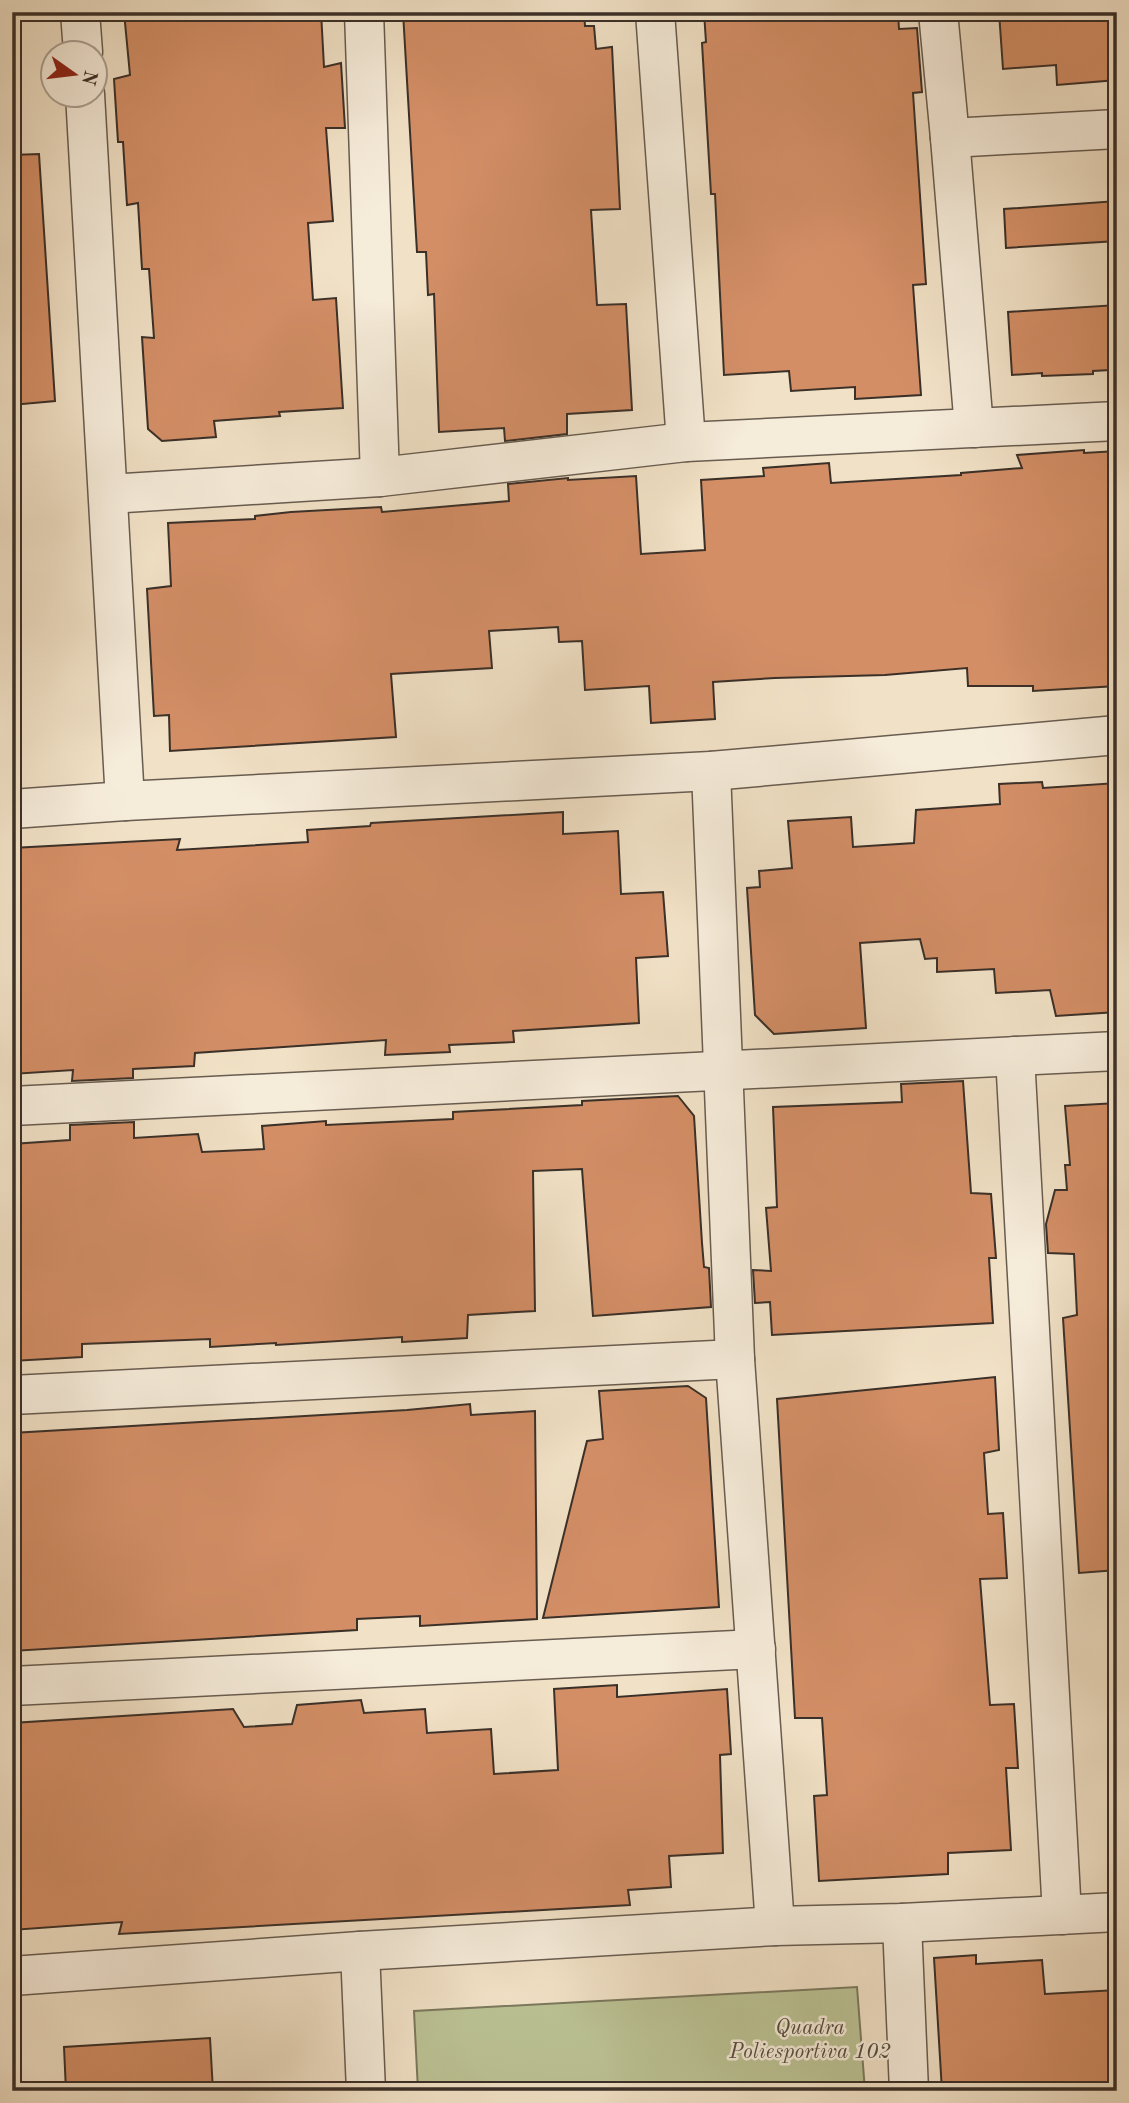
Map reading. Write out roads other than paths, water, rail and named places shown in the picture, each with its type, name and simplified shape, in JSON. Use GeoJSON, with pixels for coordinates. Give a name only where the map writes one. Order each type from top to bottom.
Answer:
{"type":"FeatureCollection","features":[{"type":"Feature","properties":{"kind":"street"},"geometry":{"type":"LineString","coordinates":[[80,12],[82,38]]}},
{"type":"Feature","properties":{"kind":"street"},"geometry":{"type":"LineString","coordinates":[[364,12],[380,477]]}},
{"type":"Feature","properties":{"kind":"street"},"geometry":{"type":"LineString","coordinates":[[655,12],[686,442]]}},
{"type":"Feature","properties":{"kind":"street"},"geometry":{"type":"LineString","coordinates":[[938,12],[974,428]]}},
{"type":"Feature","properties":{"kind":"street"},"geometry":{"type":"LineString","coordinates":[[86,108],[125,801]]}},
{"type":"Feature","properties":{"kind":"street"},"geometry":{"type":"LineString","coordinates":[[950,138],[1117,128]]}},
{"type":"Feature","properties":{"kind":"street"},"geometry":{"type":"LineString","coordinates":[[109,494],[380,477],[686,442],[1117,421]]}},
{"type":"Feature","properties":{"kind":"street"},"geometry":{"type":"LineString","coordinates":[[12,809],[711,771],[1117,736]]}},
{"type":"Feature","properties":{"kind":"street"},"geometry":{"type":"LineString","coordinates":[[711,771],[735,1359],[775,1926]]}},
{"type":"Feature","properties":{"kind":"street"},"geometry":{"type":"LineString","coordinates":[[12,1106],[1117,1051]]}},
{"type":"Feature","properties":{"kind":"street"},"geometry":{"type":"LineString","coordinates":[[1015,1056],[1062,1915]]}},
{"type":"Feature","properties":{"kind":"street"},"geometry":{"type":"LineString","coordinates":[[12,1395],[735,1359]]}},
{"type":"Feature","properties":{"kind":"street"},"geometry":{"type":"LineString","coordinates":[[12,1686],[756,1649]]}},
{"type":"Feature","properties":{"kind":"street"},"geometry":{"type":"LineString","coordinates":[[12,1976],[360,1951],[775,1926],[902,1923],[1117,1912]]}},
{"type":"Feature","properties":{"kind":"street"},"geometry":{"type":"LineString","coordinates":[[902,1923],[909,2091]]}},
{"type":"Feature","properties":{"kind":"street"},"geometry":{"type":"LineString","coordinates":[[360,1951],[366,2091]]}},
{"type":"Feature","properties":{"kind":"park label","name":"Quadra Poliesportiva 102"},"geometry":{"type":"Point","coordinates":[810,2040]}}]}
